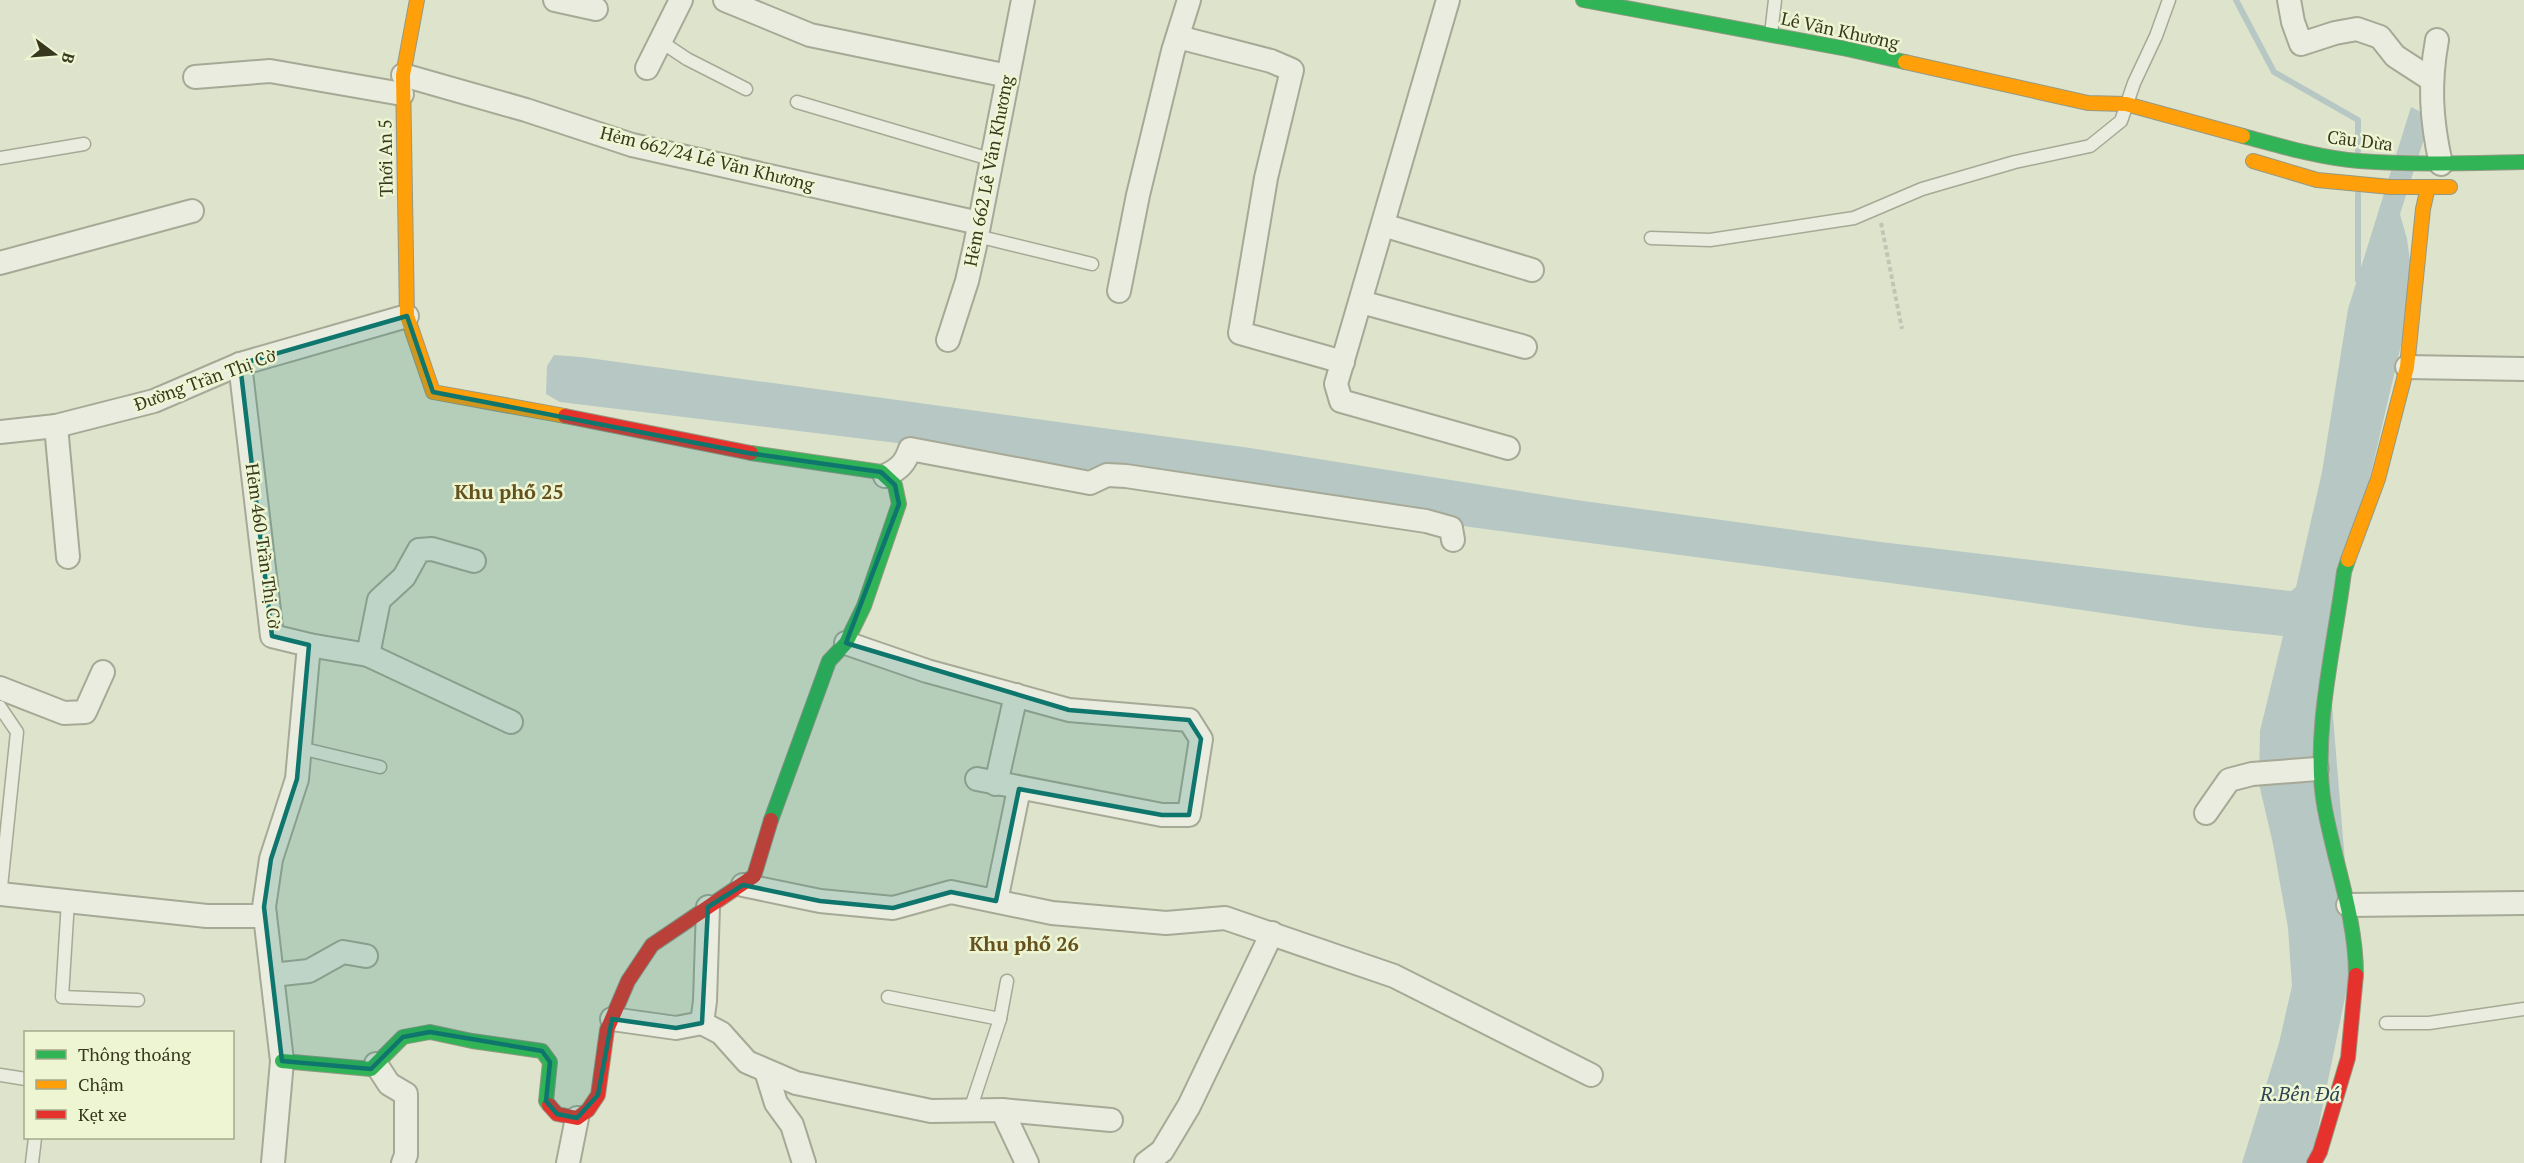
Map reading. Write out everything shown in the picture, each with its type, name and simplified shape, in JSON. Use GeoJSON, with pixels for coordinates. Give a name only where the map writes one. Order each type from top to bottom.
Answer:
{"type":"FeatureCollection","features":[{"type":"Feature","properties":{"kind":"street","name":"Thới An 5"},"geometry":{"type":"LineString","coordinates":[[417,0],[403,85],[407,316],[433,392],[645,430],[748,453],[881,472],[885,476]]}},
{"type":"Feature","properties":{"kind":"street"},"geometry":{"type":"LineString","coordinates":[[555,0],[596,9]]}},
{"type":"Feature","properties":{"kind":"street"},"geometry":{"type":"LineString","coordinates":[[647,68],[681,0]]}},
{"type":"Feature","properties":{"kind":"street"},"geometry":{"type":"LineString","coordinates":[[725,0],[810,35],[1008,76]]}},
{"type":"Feature","properties":{"kind":"street","name":"Hẻm 662 Lê Văn Khương"},"geometry":{"type":"LineString","coordinates":[[948,339],[967,280],[993,160],[1023,0]]}},
{"type":"Feature","properties":{"kind":"street"},"geometry":{"type":"LineString","coordinates":[[1119,291],[1138,195],[1189,0]]}},
{"type":"Feature","properties":{"kind":"street"},"geometry":{"type":"LineString","coordinates":[[1448,0],[1336,384],[1341,401],[1508,448]]}},
{"type":"Feature","properties":{"kind":"street","name":"Lê Văn Khương"},"geometry":{"type":"LineString","coordinates":[[1583,0],[1847,49],[2088,103],[2126,104],[2290,149]]}},
{"type":"Feature","properties":{"kind":"street"},"geometry":{"type":"LineString","coordinates":[[2289,0],[2293,22],[2301,44],[2335,33],[2357,29],[2380,37],[2395,56],[2432,80]]}},
{"type":"Feature","properties":{"kind":"street"},"geometry":{"type":"LineString","coordinates":[[1178,37],[1271,61],[1292,70],[1266,178],[1240,333],[1343,362]]}},
{"type":"Feature","properties":{"kind":"street"},"geometry":{"type":"LineString","coordinates":[[2437,40],[2432,80],[2434,164],[2524,162]]}},
{"type":"Feature","properties":{"kind":"street","name":"Hẻm 662/24 Lê Văn Khương"},"geometry":{"type":"LineString","coordinates":[[195,77],[270,71],[403,85],[526,110],[632,145],[978,230]]}},
{"type":"Feature","properties":{"kind":"street","name":"Lê Văn Khương"},"geometry":{"type":"LineString","coordinates":[[2088,103],[2127,123]]}},
{"type":"Feature","properties":{"kind":"street","name":"Cầu Dừa"},"geometry":{"type":"LineString","coordinates":[[2290,149],[2357,161],[2434,164]]}},
{"type":"Feature","properties":{"kind":"street"},"geometry":{"type":"LineString","coordinates":[[2235,156],[2317,180],[2422,187],[2463,186]]}},
{"type":"Feature","properties":{"kind":"street"},"geometry":{"type":"LineString","coordinates":[[2314,1163],[2320,1152],[2348,1058],[2356,988],[2356,956],[2348,905],[2324,804],[2319,768],[2325,694],[2344,572],[2378,479],[2407,367],[2423,209],[2422,187]]}},
{"type":"Feature","properties":{"kind":"street"},"geometry":{"type":"LineString","coordinates":[[0,263],[192,212]]}},
{"type":"Feature","properties":{"kind":"street"},"geometry":{"type":"LineString","coordinates":[[1383,225],[1532,270]]}},
{"type":"Feature","properties":{"kind":"street"},"geometry":{"type":"LineString","coordinates":[[1360,302],[1525,347]]}},
{"type":"Feature","properties":{"kind":"street","name":"Đường Trần Thị Cờ"},"geometry":{"type":"LineString","coordinates":[[0,432],[56,426],[154,401],[240,364],[407,316]]}},
{"type":"Feature","properties":{"kind":"street","name":"Hẻm 460 Trần Thị Cờ"},"geometry":{"type":"LineString","coordinates":[[240,364],[272,636],[309,645]]}},
{"type":"Feature","properties":{"kind":"street"},"geometry":{"type":"LineString","coordinates":[[2407,367],[2524,369]]}},
{"type":"Feature","properties":{"kind":"street"},"geometry":{"type":"LineString","coordinates":[[56,426],[68,557]]}},
{"type":"Feature","properties":{"kind":"street"},"geometry":{"type":"LineString","coordinates":[[568,1163],[577,1118],[588,1110],[598,1095],[607,1030],[628,981],[652,945],[754,876],[769,825],[829,661],[846,643],[864,606],[899,504],[895,485],[885,476],[899,469],[906,461],[910,450],[1090,483],[1107,475],[1126,476],[1426,521],[1451,528],[1453,540]]}},
{"type":"Feature","properties":{"kind":"street"},"geometry":{"type":"LineString","coordinates":[[368,655],[379,600],[404,577],[419,550],[432,549],[474,561]]}},
{"type":"Feature","properties":{"kind":"street"},"geometry":{"type":"LineString","coordinates":[[846,643],[927,671],[1016,695],[1069,710],[1189,720],[1201,738],[1190,815],[1162,814],[1019,789],[987,781],[1016,695]]}},
{"type":"Feature","properties":{"kind":"street"},"geometry":{"type":"LineString","coordinates":[[273,1163],[282,1060],[264,907],[271,859],[297,779],[309,645],[368,655],[511,722]]}},
{"type":"Feature","properties":{"kind":"street"},"geometry":{"type":"LineString","coordinates":[[0,688],[23,699],[64,713],[85,712],[103,672]]}},
{"type":"Feature","properties":{"kind":"street"},"geometry":{"type":"LineString","coordinates":[[2206,813],[2229,780],[2252,774],[2319,768]]}},
{"type":"Feature","properties":{"kind":"street"},"geometry":{"type":"LineString","coordinates":[[996,901],[1019,789]]}},
{"type":"Feature","properties":{"kind":"street"},"geometry":{"type":"LineString","coordinates":[[743,885],[820,901],[893,908],[951,892],[1052,913],[1166,923],[1225,918],[1394,976],[1591,1075]]}},
{"type":"Feature","properties":{"kind":"street"},"geometry":{"type":"LineString","coordinates":[[0,895],[207,916],[265,916]]}},
{"type":"Feature","properties":{"kind":"street"},"geometry":{"type":"LineString","coordinates":[[2348,905],[2524,903]]}},
{"type":"Feature","properties":{"kind":"street"},"geometry":{"type":"LineString","coordinates":[[702,1023],[708,908]]}},
{"type":"Feature","properties":{"kind":"street"},"geometry":{"type":"LineString","coordinates":[[1146,1163],[1162,1151],[1189,1106],[1272,933]]}},
{"type":"Feature","properties":{"kind":"street"},"geometry":{"type":"LineString","coordinates":[[272,975],[309,971],[343,952],[366,956]]}},
{"type":"Feature","properties":{"kind":"street"},"geometry":{"type":"LineString","coordinates":[[612,1019],[676,1028],[702,1023],[721,1033],[747,1062],[796,1083],[931,1111],[1002,1110],[1111,1120]]}},
{"type":"Feature","properties":{"kind":"street"},"geometry":{"type":"LineString","coordinates":[[282,1060],[371,1069],[403,1037],[430,1032],[471,1041],[542,1051],[550,1062],[546,1101],[557,1114],[577,1118]]}},
{"type":"Feature","properties":{"kind":"street"},"geometry":{"type":"LineString","coordinates":[[376,1064],[389,1084],[406,1094],[406,1155],[403,1163]]}},
{"type":"Feature","properties":{"kind":"street"},"geometry":{"type":"LineString","coordinates":[[766,1071],[776,1103],[792,1125],[804,1163]]}},
{"type":"Feature","properties":{"kind":"street"},"geometry":{"type":"LineString","coordinates":[[1002,1110],[1027,1163]]}},
{"type":"Feature","properties":{"kind":"lane"},"geometry":{"type":"LineString","coordinates":[[1771,35],[1775,0]]}},
{"type":"Feature","properties":{"kind":"lane"},"geometry":{"type":"LineString","coordinates":[[1651,238],[1710,240],[1854,218],[1922,189],[2015,162],[2090,146],[2127,123],[2126,104],[2133,83],[2156,36],[2169,0]]}},
{"type":"Feature","properties":{"kind":"lane"},"geometry":{"type":"LineString","coordinates":[[660,41],[746,89]]}},
{"type":"Feature","properties":{"kind":"lane"},"geometry":{"type":"LineString","coordinates":[[797,102],[993,160]]}},
{"type":"Feature","properties":{"kind":"lane"},"geometry":{"type":"LineString","coordinates":[[0,158],[84,144]]}},
{"type":"Feature","properties":{"kind":"lane"},"geometry":{"type":"LineString","coordinates":[[978,230],[1092,264]]}},
{"type":"Feature","properties":{"kind":"lane"},"geometry":{"type":"LineString","coordinates":[[0,707],[17,732],[0,895]]}},
{"type":"Feature","properties":{"kind":"lane"},"geometry":{"type":"LineString","coordinates":[[300,748],[380,767]]}},
{"type":"Feature","properties":{"kind":"lane"},"geometry":{"type":"LineString","coordinates":[[68,902],[62,997],[138,1000]]}},
{"type":"Feature","properties":{"kind":"lane"},"geometry":{"type":"LineString","coordinates":[[970,1110],[1000,1019],[1007,981]]}},
{"type":"Feature","properties":{"kind":"lane"},"geometry":{"type":"LineString","coordinates":[[888,997],[1000,1019]]}},
{"type":"Feature","properties":{"kind":"lane"},"geometry":{"type":"LineString","coordinates":[[2386,1023],[2430,1023],[2524,1009]]}},
{"type":"Feature","properties":{"kind":"lane"},"geometry":{"type":"LineString","coordinates":[[0,1075],[24,1079]]}},
{"type":"Feature","properties":{"kind":"lane"},"geometry":{"type":"LineString","coordinates":[[32,1163],[34,1139]]}},
{"type":"Feature","properties":{"kind":"path"},"geometry":{"type":"LineString","coordinates":[[1878,208],[1902,329]]}},
{"type":"Feature","properties":{"kind":"highlighted area"},"geometry":{"type":"Polygon","coordinates":[[[407,316],[433,392],[748,453],[881,472],[895,485],[899,504],[846,643],[1069,710],[1189,720],[1201,739],[1189,815],[1162,815],[1019,789],[996,901],[951,892],[893,908],[820,901],[743,885],[708,907],[702,1023],[676,1028],[612,1019],[598,1095],[577,1118],[557,1114],[546,1101],[550,1062],[542,1051],[430,1032],[403,1037],[371,1069],[282,1061],[264,907],[271,859],[297,779],[309,645],[272,636],[240,364],[407,316]]]}},
{"type":"Feature","properties":{"kind":"water","name":"R.Bến Đá"},"geometry":{"type":"Polygon","coordinates":[[[2411,107],[2431,117],[2400,214],[2407,239],[2414,290],[2328,656],[2353,959],[2311,1163],[2242,1163],[2279,1043],[2292,986],[2288,928],[2273,844],[2259,784],[2260,731],[2283,636],[2198,627],[1965,593],[1373,514],[987,454],[560,402],[546,394],[547,366],[554,355],[581,357],[1250,448],[1576,500],[1881,542],[2291,591],[2296,587],[2322,472],[2348,309],[2411,107]]]}},
{"type":"Feature","properties":{"kind":"waterway"},"geometry":{"type":"LineString","coordinates":[[2236,0],[2274,72],[2358,120],[2358,151]]}},
{"type":"Feature","properties":{"kind":"waterway"},"geometry":{"type":"LineString","coordinates":[[2358,194],[2358,280]]}},
{"type":"Feature","properties":{"kind":"traffic: fast"},"geometry":{"type":"LineString","coordinates":[[1583,0],[1905,62]]}},
{"type":"Feature","properties":{"kind":"traffic: fast"},"geometry":{"type":"LineString","coordinates":[[2243,136],[2286,148],[2359,161],[2524,162]]}},
{"type":"Feature","properties":{"kind":"traffic: fast"},"geometry":{"type":"LineString","coordinates":[[751,453],[881,472],[895,485],[899,504],[864,606],[846,643],[829,661],[771,820]]}},
{"type":"Feature","properties":{"kind":"traffic: fast"},"geometry":{"type":"LineString","coordinates":[[2348,560],[2344,572],[2326,688],[2321,777],[2328,826],[2352,932],[2356,975]]}},
{"type":"Feature","properties":{"kind":"traffic: fast"},"geometry":{"type":"LineString","coordinates":[[282,1061],[371,1069],[403,1037],[430,1032],[472,1041],[542,1051],[550,1062],[546,1101],[549,1105]]}},
{"type":"Feature","properties":{"kind":"traffic: slow"},"geometry":{"type":"LineString","coordinates":[[417,0],[403,75],[407,316],[433,392],[565,416]]}},
{"type":"Feature","properties":{"kind":"traffic: slow"},"geometry":{"type":"LineString","coordinates":[[1905,62],[2088,103],[2126,104],[2243,136]]}},
{"type":"Feature","properties":{"kind":"traffic: slow"},"geometry":{"type":"LineString","coordinates":[[2253,161],[2317,180],[2391,187],[2450,187]]}},
{"type":"Feature","properties":{"kind":"traffic: slow"},"geometry":{"type":"LineString","coordinates":[[2348,560],[2378,479],[2407,367],[2423,209],[2428,187]]}},
{"type":"Feature","properties":{"kind":"traffic: jam"},"geometry":{"type":"LineString","coordinates":[[565,416],[751,453]]}},
{"type":"Feature","properties":{"kind":"traffic: jam"},"geometry":{"type":"LineString","coordinates":[[549,1105],[557,1114],[577,1118],[588,1110],[598,1095],[607,1030],[628,981],[652,945],[754,876],[771,820]]}},
{"type":"Feature","properties":{"kind":"traffic: jam"},"geometry":{"type":"LineString","coordinates":[[2314,1163],[2320,1152],[2348,1058],[2356,975]]}},
{"type":"Feature","properties":{"kind":"district","name":"Khu phố 25"},"geometry":{"type":"Point","coordinates":[509,492]}},
{"type":"Feature","properties":{"kind":"district","name":"Khu phố 26"},"geometry":{"type":"Point","coordinates":[1024,944]}}]}
